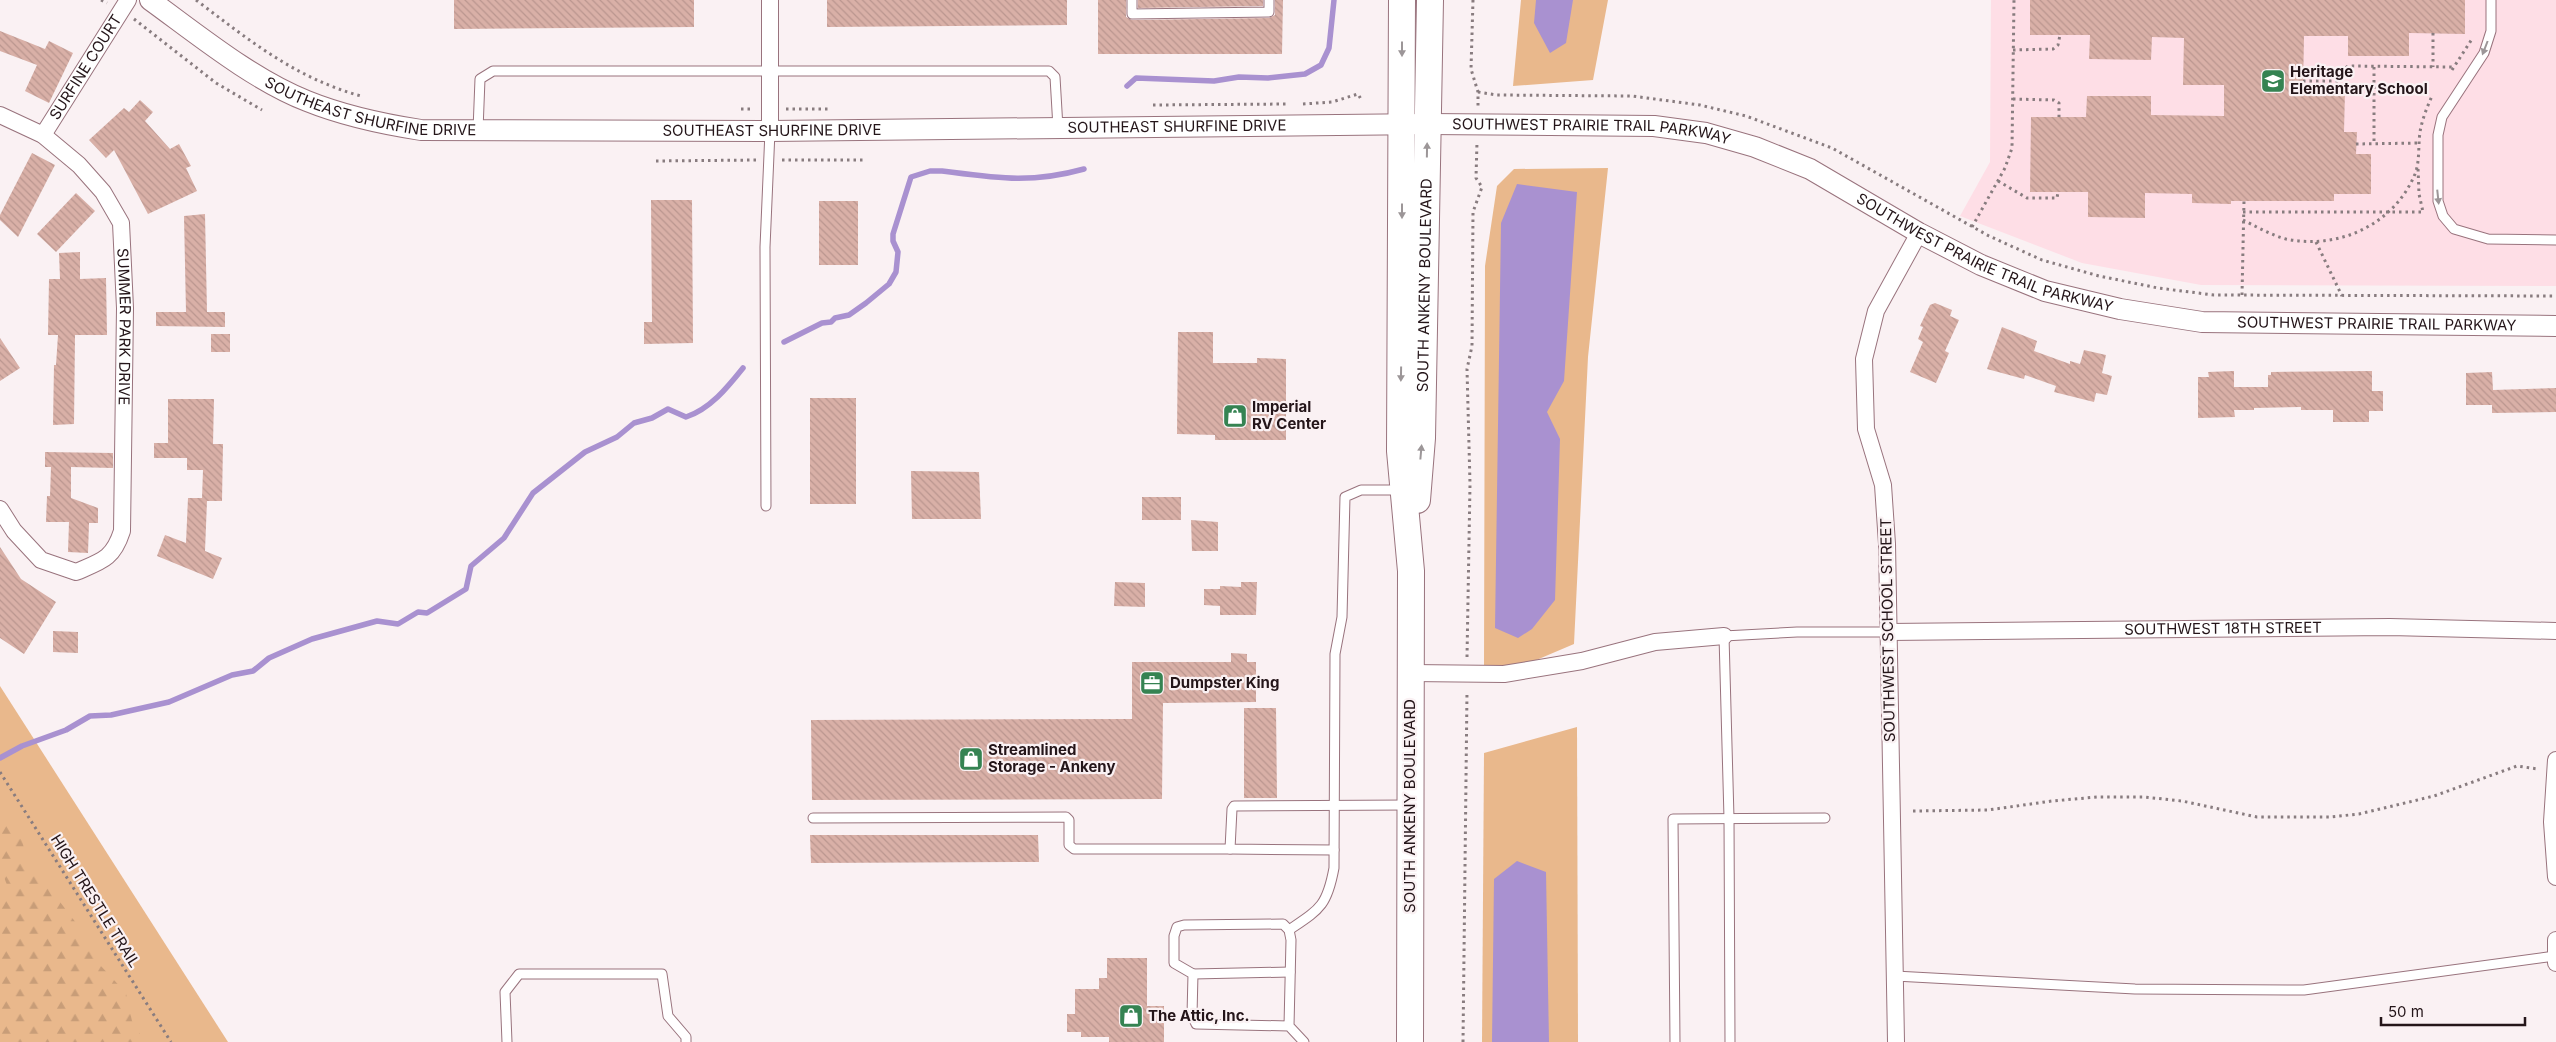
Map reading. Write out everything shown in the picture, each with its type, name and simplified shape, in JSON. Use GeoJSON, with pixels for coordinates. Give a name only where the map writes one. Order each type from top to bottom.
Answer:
{"type":"FeatureCollection","features":[{"type":"Feature","properties":{"kind":"main road","name":"SOUTH ANKENY BOULEVARD"},"geometry":{"type":"LineString","coordinates":[[1402,0],[1415,124],[1422,438],[1411,571],[1410,1042]]}},
{"type":"Feature","properties":{"kind":"main road","name":"SOUTH ANKENY BOULEVARD"},"geometry":{"type":"LineString","coordinates":[[1411,571],[1400,451],[1415,124],[1430,0]]}},
{"type":"Feature","properties":{"kind":"street","name":"SOUTHEAST SHURFINE DRIVE"},"geometry":{"type":"LineString","coordinates":[[150,0],[269,83],[305,101],[343,115],[421,130],[478,132],[770,131],[1415,124]]}},
{"type":"Feature","properties":{"kind":"street"},"geometry":{"type":"LineString","coordinates":[[770,0],[770,131]]}},
{"type":"Feature","properties":{"kind":"street","name":"SURFINE COURT"},"geometry":{"type":"LineString","coordinates":[[43,135],[125,5]]}},
{"type":"Feature","properties":{"kind":"street","name":"SUMMER PARK DRIVE"},"geometry":{"type":"LineString","coordinates":[[0,115],[43,135],[79,165],[103,192],[121,223],[125,308],[122,531],[116,548],[105,560],[76,572],[41,560],[14,531],[0,509]]}},
{"type":"Feature","properties":{"kind":"street","name":"SOUTHWEST PRAIRIE TRAIL PARKWAY"},"geometry":{"type":"LineString","coordinates":[[1415,124],[1477,126],[1624,125],[1706,133],[1755,146],[1810,169],[1919,233],[1981,265],[2045,290],[2120,309],[2184,319],[2280,323],[2556,326]]}},
{"type":"Feature","properties":{"kind":"street","name":"SOUTHWEST SCHOOL STREET"},"geometry":{"type":"LineString","coordinates":[[1896,1042],[1887,544],[1883,485],[1866,429],[1864,359],[1876,311],[1919,233]]}},
{"type":"Feature","properties":{"kind":"street","name":"SOUTHWEST 18TH STREET"},"geometry":{"type":"LineString","coordinates":[[1888,632],[2390,627],[2556,631]]}},
{"type":"Feature","properties":{"kind":"street"},"geometry":{"type":"LineString","coordinates":[[1411,672],[1467,675],[1504,674],[1582,661],[1654,642],[1724,636]]}},
{"type":"Feature","properties":{"kind":"street"},"geometry":{"type":"LineString","coordinates":[[2551,765],[2552,822],[2556,877]]}},
{"type":"Feature","properties":{"kind":"street"},"geometry":{"type":"LineString","coordinates":[[2555,960],[2556,940]]}},
{"type":"Feature","properties":{"kind":"lane"},"geometry":{"type":"LineString","coordinates":[[1132,0],[1132,14],[1268,12],[1268,0]]}},
{"type":"Feature","properties":{"kind":"lane"},"geometry":{"type":"LineString","coordinates":[[2491,0],[2491,31],[2484,53],[2442,118],[2437,158],[2438,201],[2442,216],[2454,229],[2488,239],[2556,240]]}},
{"type":"Feature","properties":{"kind":"lane"},"geometry":{"type":"LineString","coordinates":[[478,132],[480,79],[493,70],[1049,70],[1055,77],[1058,128]]}},
{"type":"Feature","properties":{"kind":"lane"},"geometry":{"type":"LineString","coordinates":[[766,506],[765,247],[770,131]]}},
{"type":"Feature","properties":{"kind":"lane"},"geometry":{"type":"LineString","coordinates":[[1289,930],[1320,909],[1330,892],[1334,850],[1335,806],[1335,654],[1342,617],[1345,497],[1361,490],[1404,490]]}},
{"type":"Feature","properties":{"kind":"lane"},"geometry":{"type":"LineString","coordinates":[[1730,1042],[1729,818],[1724,636],[1797,632],[1888,632]]}},
{"type":"Feature","properties":{"kind":"lane"},"geometry":{"type":"LineString","coordinates":[[1230,849],[1231,812],[1234,806],[1410,805]]}},
{"type":"Feature","properties":{"kind":"lane"},"geometry":{"type":"LineString","coordinates":[[813,818],[1066,817],[1069,820],[1069,845],[1074,849],[1334,850]]}},
{"type":"Feature","properties":{"kind":"lane"},"geometry":{"type":"LineString","coordinates":[[1675,1042],[1673,819],[1825,818]]}},
{"type":"Feature","properties":{"kind":"lane"},"geometry":{"type":"LineString","coordinates":[[1290,972],[1193,974],[1174,963],[1177,927],[1184,924],[1283,924],[1289,930],[1290,972],[1289,1026],[1304,1042]]}},
{"type":"Feature","properties":{"kind":"lane"},"geometry":{"type":"LineString","coordinates":[[1894,976],[2134,989],[2304,990],[2555,960]]}},
{"type":"Feature","properties":{"kind":"lane"},"geometry":{"type":"LineString","coordinates":[[507,1042],[505,992],[519,974],[662,974],[668,1016],[686,1037],[686,1042]]}},
{"type":"Feature","properties":{"kind":"lane"},"geometry":{"type":"LineString","coordinates":[[1193,974],[1192,1015],[1196,1024],[1289,1026]]}},
{"type":"Feature","properties":{"kind":"path"},"geometry":{"type":"LineString","coordinates":[[101,0],[125,5],[154,33],[216,83],[262,110]]}},
{"type":"Feature","properties":{"kind":"path"},"geometry":{"type":"LineString","coordinates":[[196,0],[243,37],[288,66],[327,84],[363,97]]}},
{"type":"Feature","properties":{"kind":"path"},"geometry":{"type":"LineString","coordinates":[[1464,1042],[1470,484],[1467,369],[1472,346],[1473,212],[1482,187],[1476,178],[1478,92],[1472,69],[1473,0]]}},
{"type":"Feature","properties":{"kind":"path"},"geometry":{"type":"LineString","coordinates":[[1972,227],[1998,181],[2012,148],[2014,0]]}},
{"type":"Feature","properties":{"kind":"path"},"geometry":{"type":"LineString","coordinates":[[2303,81],[2339,81],[2343,68],[2453,68],[2466,50],[2474,32]]}},
{"type":"Feature","properties":{"kind":"path"},"geometry":{"type":"LineString","coordinates":[[2433,34],[2433,67]]}},
{"type":"Feature","properties":{"kind":"path"},"geometry":{"type":"LineString","coordinates":[[2013,50],[2053,49],[2058,45],[2060,35]]}},
{"type":"Feature","properties":{"kind":"path"},"geometry":{"type":"LineString","coordinates":[[2374,67],[2374,144]]}},
{"type":"Feature","properties":{"kind":"path"},"geometry":{"type":"LineString","coordinates":[[1478,92],[1497,95],[1632,96],[1700,105],[1746,116],[1832,148],[1972,227],[2042,260],[2099,276],[2158,288],[2214,295],[2556,296]]}},
{"type":"Feature","properties":{"kind":"path"},"geometry":{"type":"LineString","coordinates":[[1299,104],[1332,102],[1358,94],[1362,102]]}},
{"type":"Feature","properties":{"kind":"path"},"geometry":{"type":"LineString","coordinates":[[2244,212],[2423,212],[2418,185],[2419,143],[2420,131],[2432,96]]}},
{"type":"Feature","properties":{"kind":"path"},"geometry":{"type":"LineString","coordinates":[[2013,99],[2054,100],[2059,103],[2059,117]]}},
{"type":"Feature","properties":{"kind":"path"},"geometry":{"type":"LineString","coordinates":[[1144,106],[1291,104]]}},
{"type":"Feature","properties":{"kind":"path"},"geometry":{"type":"LineString","coordinates":[[734,110],[770,108],[837,109]]}},
{"type":"Feature","properties":{"kind":"path"},"geometry":{"type":"LineString","coordinates":[[2356,144],[2419,143]]}},
{"type":"Feature","properties":{"kind":"path"},"geometry":{"type":"LineString","coordinates":[[2244,220],[2284,238],[2316,242],[2336,240],[2350,236],[2388,212],[2406,192],[2416,173],[2418,160]]}},
{"type":"Feature","properties":{"kind":"path"},"geometry":{"type":"LineString","coordinates":[[1998,181],[2027,198],[2057,198],[2058,192]]}},
{"type":"Feature","properties":{"kind":"path"},"geometry":{"type":"LineString","coordinates":[[2242,295],[2244,201]]}},
{"type":"Feature","properties":{"kind":"path"},"geometry":{"type":"LineString","coordinates":[[2316,242],[2342,296]]}},
{"type":"Feature","properties":{"kind":"path"},"geometry":{"type":"LineString","coordinates":[[1913,811],[1988,810],[2061,800],[2144,797],[2182,801],[2257,817],[2330,817],[2358,814],[2434,796],[2518,766],[2551,765]]}},
{"type":"Feature","properties":{"kind":"path","name":"HIGH TRESTLE TRAIL"},"geometry":{"type":"LineString","coordinates":[[0,772],[171,1042]]}},
{"type":"Feature","properties":{"kind":"shaded area"},"geometry":{"type":"Polygon","coordinates":[[[1536,0],[1573,0],[1566,43],[1550,53],[1534,23],[1536,0]]]}},
{"type":"Feature","properties":{"kind":"shaded area","name":"Heritage Elementary School"},"geometry":{"type":"Polygon","coordinates":[[[1991,0],[2556,0],[2556,286],[2201,285],[2082,263],[1960,216],[1990,162],[1991,0]]]}},
{"type":"Feature","properties":{"kind":"shaded area"},"geometry":{"type":"Polygon","coordinates":[[[1517,184],[1577,192],[1564,381],[1547,412],[1560,439],[1555,600],[1532,629],[1518,638],[1495,628],[1501,223],[1517,184]]]}},
{"type":"Feature","properties":{"kind":"shaded area"},"geometry":{"type":"Polygon","coordinates":[[[1517,861],[1546,872],[1549,1042],[1492,1042],[1494,879],[1517,861]]]}},
{"type":"Feature","properties":{"kind":"green space"},"geometry":{"type":"Polygon","coordinates":[[[1521,0],[1608,0],[1593,80],[1513,86],[1521,0]]]}},
{"type":"Feature","properties":{"kind":"green space"},"geometry":{"type":"Polygon","coordinates":[[[1608,168],[1588,357],[1574,644],[1520,667],[1484,668],[1485,266],[1497,186],[1514,169],[1608,168]]]}},
{"type":"Feature","properties":{"kind":"green space"},"geometry":{"type":"Polygon","coordinates":[[[0,686],[228,1042],[80,1042],[0,915],[0,686]]]}},
{"type":"Feature","properties":{"kind":"green space"},"geometry":{"type":"Polygon","coordinates":[[[1577,727],[1578,1042],[1482,1042],[1484,753],[1577,727]]]}},
{"type":"Feature","properties":{"kind":"green space"},"geometry":{"type":"Polygon","coordinates":[[[0,809],[21,837],[26,855],[34,868],[83,932],[100,965],[126,993],[132,1021],[145,1042],[0,1042],[0,894],[9,890],[0,867],[0,809]]]}},
{"type":"Feature","properties":{"kind":"building"},"geometry":{"type":"Polygon","coordinates":[[[454,0],[694,0],[694,27],[454,29],[454,0]]]}},
{"type":"Feature","properties":{"kind":"building"},"geometry":{"type":"Polygon","coordinates":[[[827,0],[1067,0],[1067,25],[827,27],[827,0]]]}},
{"type":"Feature","properties":{"kind":"building"},"geometry":{"type":"Polygon","coordinates":[[[1098,0],[1126,0],[1126,17],[1132,20],[1269,18],[1275,15],[1275,0],[1283,0],[1282,54],[1098,54],[1098,0]]]}},
{"type":"Feature","properties":{"kind":"building"},"geometry":{"type":"Polygon","coordinates":[[[1138,0],[1263,0],[1263,6],[1138,8],[1138,0]]]}},
{"type":"Feature","properties":{"kind":"building","name":"Heritage Elementary School"},"geometry":{"type":"Polygon","coordinates":[[[2030,0],[2465,0],[2465,34],[2409,33],[2409,56],[2348,56],[2348,36],[2304,36],[2303,91],[2345,91],[2344,132],[2357,132],[2356,154],[2371,154],[2371,194],[2334,194],[2334,201],[2231,201],[2231,204],[2192,203],[2192,194],[2145,193],[2145,218],[2088,217],[2088,192],[2030,192],[2031,117],[2086,117],[2087,96],[2151,96],[2151,115],[2224,116],[2224,85],[2183,85],[2184,38],[2152,37],[2151,60],[2089,59],[2090,35],[2030,35],[2030,0]]]}},
{"type":"Feature","properties":{"kind":"building"},"geometry":{"type":"Polygon","coordinates":[[[0,31],[45,49],[49,41],[73,53],[49,103],[25,91],[37,65],[0,51],[0,31]]]}},
{"type":"Feature","properties":{"kind":"building"},"geometry":{"type":"Polygon","coordinates":[[[140,100],[153,112],[145,121],[170,149],[179,144],[191,166],[186,168],[197,191],[148,214],[114,150],[106,158],[89,140],[124,108],[129,112],[140,100]]]}},
{"type":"Feature","properties":{"kind":"building"},"geometry":{"type":"Polygon","coordinates":[[[32,153],[55,165],[18,237],[0,220],[0,215],[32,153]]]}},
{"type":"Feature","properties":{"kind":"building"},"geometry":{"type":"Polygon","coordinates":[[[76,193],[95,211],[56,252],[37,234],[76,193]]]}},
{"type":"Feature","properties":{"kind":"building"},"geometry":{"type":"Polygon","coordinates":[[[651,200],[692,200],[693,343],[644,344],[644,322],[652,322],[651,200]]]}},
{"type":"Feature","properties":{"kind":"building"},"geometry":{"type":"Polygon","coordinates":[[[819,201],[858,201],[858,265],[819,265],[819,201]]]}},
{"type":"Feature","properties":{"kind":"building"},"geometry":{"type":"Polygon","coordinates":[[[205,214],[207,312],[225,312],[225,327],[156,326],[156,312],[186,312],[184,216],[205,214]]]}},
{"type":"Feature","properties":{"kind":"building"},"geometry":{"type":"Polygon","coordinates":[[[80,252],[80,279],[106,278],[107,335],[75,335],[74,424],[53,425],[54,365],[56,365],[58,335],[48,335],[49,279],[60,279],[59,253],[80,252]]]}},
{"type":"Feature","properties":{"kind":"building"},"geometry":{"type":"Polygon","coordinates":[[[1935,303],[1952,310],[1950,316],[1959,320],[1945,351],[1949,353],[1936,383],[1910,372],[1923,342],[1918,339],[1923,327],[1920,326],[1930,305],[1935,303]]]}},
{"type":"Feature","properties":{"kind":"building"},"geometry":{"type":"Polygon","coordinates":[[[2002,327],[2037,341],[2034,351],[2070,364],[2070,361],[2080,364],[2084,350],[2106,355],[2102,373],[2112,376],[2107,395],[2096,393],[2094,402],[2054,392],[2056,386],[2025,375],[2024,379],[1987,369],[2002,327]]]}},
{"type":"Feature","properties":{"kind":"building"},"geometry":{"type":"Polygon","coordinates":[[[1178,332],[1213,332],[1213,363],[1257,363],[1257,358],[1286,359],[1286,440],[1215,440],[1215,435],[1177,434],[1178,332]]]}},
{"type":"Feature","properties":{"kind":"building"},"geometry":{"type":"Polygon","coordinates":[[[211,334],[230,334],[230,352],[211,352],[211,334]]]}},
{"type":"Feature","properties":{"kind":"building"},"geometry":{"type":"Polygon","coordinates":[[[0,338],[20,368],[0,381],[0,338]]]}},
{"type":"Feature","properties":{"kind":"building"},"geometry":{"type":"Polygon","coordinates":[[[2234,371],[2234,387],[2268,387],[2268,375],[2271,375],[2271,372],[2372,371],[2372,391],[2383,391],[2383,411],[2369,411],[2369,422],[2333,422],[2333,410],[2301,410],[2301,407],[2234,410],[2235,417],[2198,418],[2198,377],[2209,377],[2208,372],[2234,371]]]}},
{"type":"Feature","properties":{"kind":"building"},"geometry":{"type":"Polygon","coordinates":[[[2492,372],[2493,390],[2556,388],[2556,412],[2492,413],[2492,405],[2466,405],[2466,373],[2492,372]]]}},
{"type":"Feature","properties":{"kind":"building"},"geometry":{"type":"Polygon","coordinates":[[[810,398],[856,398],[856,504],[810,504],[810,398]]]}},
{"type":"Feature","properties":{"kind":"building"},"geometry":{"type":"Polygon","coordinates":[[[168,399],[214,399],[213,444],[223,444],[222,501],[207,501],[205,551],[222,558],[213,579],[157,556],[165,535],[186,543],[188,498],[202,498],[203,470],[187,470],[187,458],[154,458],[154,443],[168,443],[168,399]]]}},
{"type":"Feature","properties":{"kind":"building"},"geometry":{"type":"Polygon","coordinates":[[[45,452],[113,453],[113,468],[71,467],[71,498],[98,508],[98,523],[89,523],[88,553],[68,552],[69,522],[46,522],[47,496],[50,496],[51,467],[45,467],[45,452]]]}},
{"type":"Feature","properties":{"kind":"building"},"geometry":{"type":"Polygon","coordinates":[[[911,471],[979,472],[981,519],[912,519],[911,471]]]}},
{"type":"Feature","properties":{"kind":"building"},"geometry":{"type":"Polygon","coordinates":[[[1142,497],[1181,497],[1181,520],[1142,520],[1142,497]]]}},
{"type":"Feature","properties":{"kind":"building"},"geometry":{"type":"Polygon","coordinates":[[[1191,520],[1218,522],[1218,551],[1192,551],[1191,520]]]}},
{"type":"Feature","properties":{"kind":"building"},"geometry":{"type":"Polygon","coordinates":[[[0,547],[21,579],[56,602],[24,654],[0,638],[0,547]]]}},
{"type":"Feature","properties":{"kind":"building"},"geometry":{"type":"Polygon","coordinates":[[[1115,582],[1145,583],[1145,607],[1114,606],[1115,582]]]}},
{"type":"Feature","properties":{"kind":"building"},"geometry":{"type":"Polygon","coordinates":[[[1241,582],[1257,582],[1256,615],[1220,615],[1220,606],[1204,605],[1204,589],[1220,589],[1220,586],[1241,587],[1241,582]]]}},
{"type":"Feature","properties":{"kind":"building"},"geometry":{"type":"Polygon","coordinates":[[[53,631],[78,632],[78,653],[53,652],[53,631]]]}},
{"type":"Feature","properties":{"kind":"building"},"geometry":{"type":"Polygon","coordinates":[[[1231,653],[1247,654],[1247,662],[1256,662],[1256,702],[1163,703],[1162,799],[812,800],[811,720],[1132,719],[1132,662],[1231,662],[1231,653]]]}},
{"type":"Feature","properties":{"kind":"building"},"geometry":{"type":"Polygon","coordinates":[[[1244,708],[1276,708],[1277,798],[1244,798],[1244,708]]]}},
{"type":"Feature","properties":{"kind":"building"},"geometry":{"type":"Polygon","coordinates":[[[810,835],[1038,835],[1039,862],[811,863],[810,835]]]}},
{"type":"Feature","properties":{"kind":"building"},"geometry":{"type":"Polygon","coordinates":[[[1107,958],[1147,958],[1147,1006],[1164,1006],[1164,1042],[1109,1042],[1109,1037],[1081,1037],[1081,1032],[1067,1032],[1067,1014],[1075,1014],[1075,989],[1099,989],[1099,978],[1107,978],[1107,958]]]}},
{"type":"Feature","properties":{"kind":"waterway"},"geometry":{"type":"LineString","coordinates":[[1127,86],[1136,78],[1214,81],[1239,77],[1268,78],[1305,74],[1321,65],[1329,48],[1334,0]]}},
{"type":"Feature","properties":{"kind":"waterway"},"geometry":{"type":"LineString","coordinates":[[784,342],[822,323],[831,322],[835,318],[849,315],[889,284],[896,272],[898,252],[893,241],[893,234],[911,177],[930,171],[942,171],[996,177],[1030,178],[1047,177],[1084,169]]}},
{"type":"Feature","properties":{"kind":"waterway"},"geometry":{"type":"LineString","coordinates":[[0,758],[22,746],[66,730],[90,716],[111,715],[169,702],[232,675],[253,671],[269,658],[312,639],[377,621],[398,624],[418,612],[427,613],[466,589],[471,566],[504,538],[533,493],[585,452],[617,437],[634,423],[652,418],[668,409],[686,417],[703,409],[718,397],[743,368]]}},
{"type":"Feature","properties":{"kind":"place","name":"Heritage Elementary School"},"geometry":{"type":"Point","coordinates":[2273,81]}},
{"type":"Feature","properties":{"kind":"place","name":"Imperial RV Center"},"geometry":{"type":"Point","coordinates":[1235,416]}},
{"type":"Feature","properties":{"kind":"place","name":"Dumpster King"},"geometry":{"type":"Point","coordinates":[1152,683]}},
{"type":"Feature","properties":{"kind":"place","name":"Streamlined Storage - Ankeny"},"geometry":{"type":"Point","coordinates":[971,759]}},
{"type":"Feature","properties":{"kind":"place","name":"The Attic, Inc."},"geometry":{"type":"Point","coordinates":[1131,1016]}}]}
